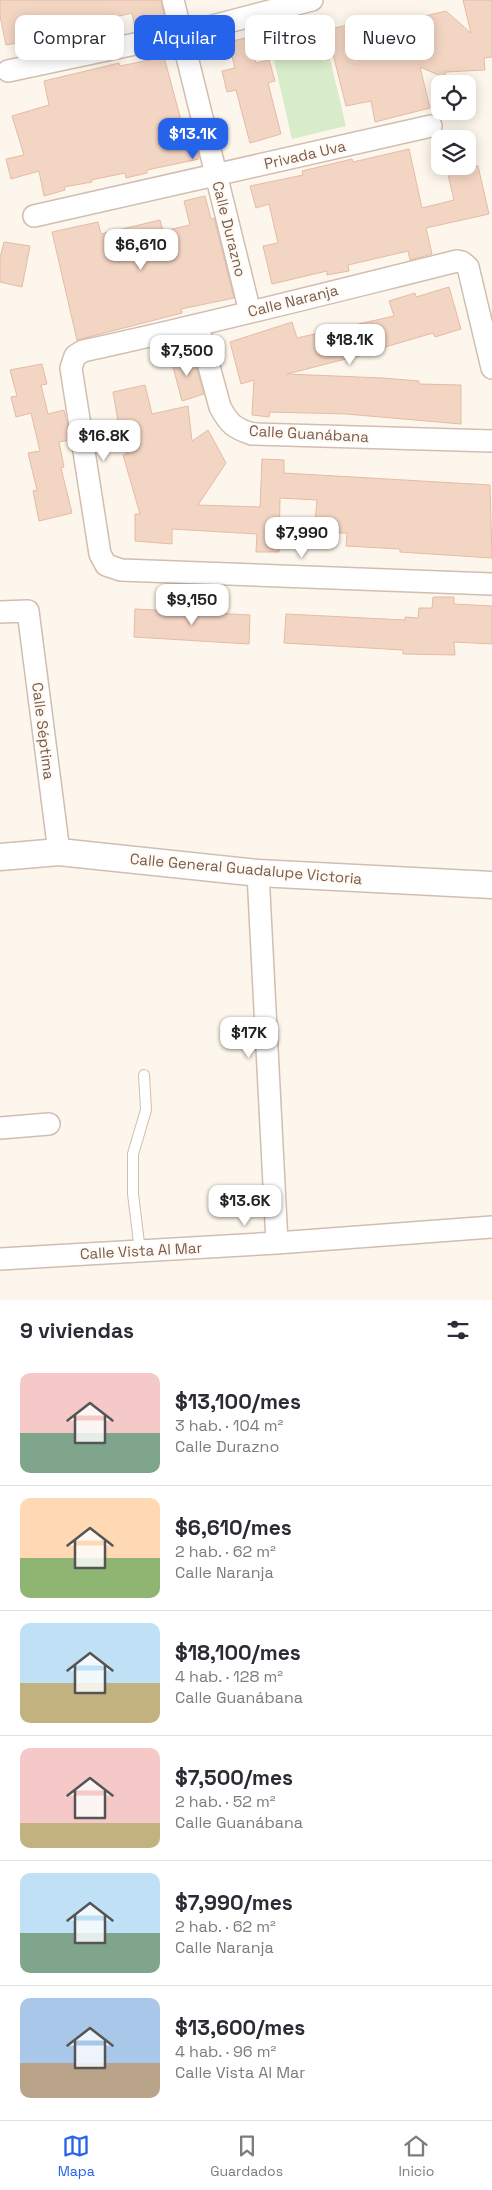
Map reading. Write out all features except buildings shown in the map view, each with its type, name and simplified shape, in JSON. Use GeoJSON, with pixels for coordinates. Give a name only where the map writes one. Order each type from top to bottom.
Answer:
{"type":"FeatureCollection","features":[{"type":"Feature","properties":{"kind":"street","name":"Calle Durazno"},"geometry":{"type":"LineString","coordinates":[[173,0],[177,15]]}},
{"type":"Feature","properties":{"kind":"street"},"geometry":{"type":"LineString","coordinates":[[235,20],[312,0]]}},
{"type":"Feature","properties":{"kind":"street"},"geometry":{"type":"LineString","coordinates":[[8,71],[134,44]]}},
{"type":"Feature","properties":{"kind":"street","name":"Calle Durazno"},"geometry":{"type":"LineString","coordinates":[[188,60],[250,312]]}},
{"type":"Feature","properties":{"kind":"street","name":"Privada Uva"},"geometry":{"type":"LineString","coordinates":[[34,216],[431,126]]}},
{"type":"Feature","properties":{"kind":"street","name":"Calle Naranja"},"geometry":{"type":"LineString","coordinates":[[492,368],[468,267],[462,262],[456,261],[198,326],[83,351],[75,356],[71,368],[100,554],[106,565],[121,570],[492,584]]}},
{"type":"Feature","properties":{"kind":"street","name":"Calle Guanábana"},"geometry":{"type":"LineString","coordinates":[[198,326],[220,407],[226,419],[236,428],[252,434],[492,441]]}},
{"type":"Feature","properties":{"kind":"street","name":"Calle Séptima"},"geometry":{"type":"LineString","coordinates":[[0,612],[28,611],[59,852]]}},
{"type":"Feature","properties":{"kind":"street","name":"Calle General Guadalupe Victoria"},"geometry":{"type":"LineString","coordinates":[[0,857],[59,852],[258,873],[492,885]]}},
{"type":"Feature","properties":{"kind":"street"},"geometry":{"type":"LineString","coordinates":[[258,873],[277,1243]]}},
{"type":"Feature","properties":{"kind":"street"},"geometry":{"type":"LineString","coordinates":[[0,1128],[49,1124]]}},
{"type":"Feature","properties":{"kind":"street","name":"Calle Vista Al Mar"},"geometry":{"type":"LineString","coordinates":[[0,1259],[277,1243],[492,1227]]}},
{"type":"Feature","properties":{"kind":"lane"},"geometry":{"type":"LineString","coordinates":[[140,1251],[133,1194],[133,1154],[146,1110],[144,1075]]}},
{"type":"Feature","properties":{"kind":"green space"},"geometry":{"type":"Polygon","coordinates":[[[274,60],[330,60],[346,126],[292,139],[274,60]]]}}]}
